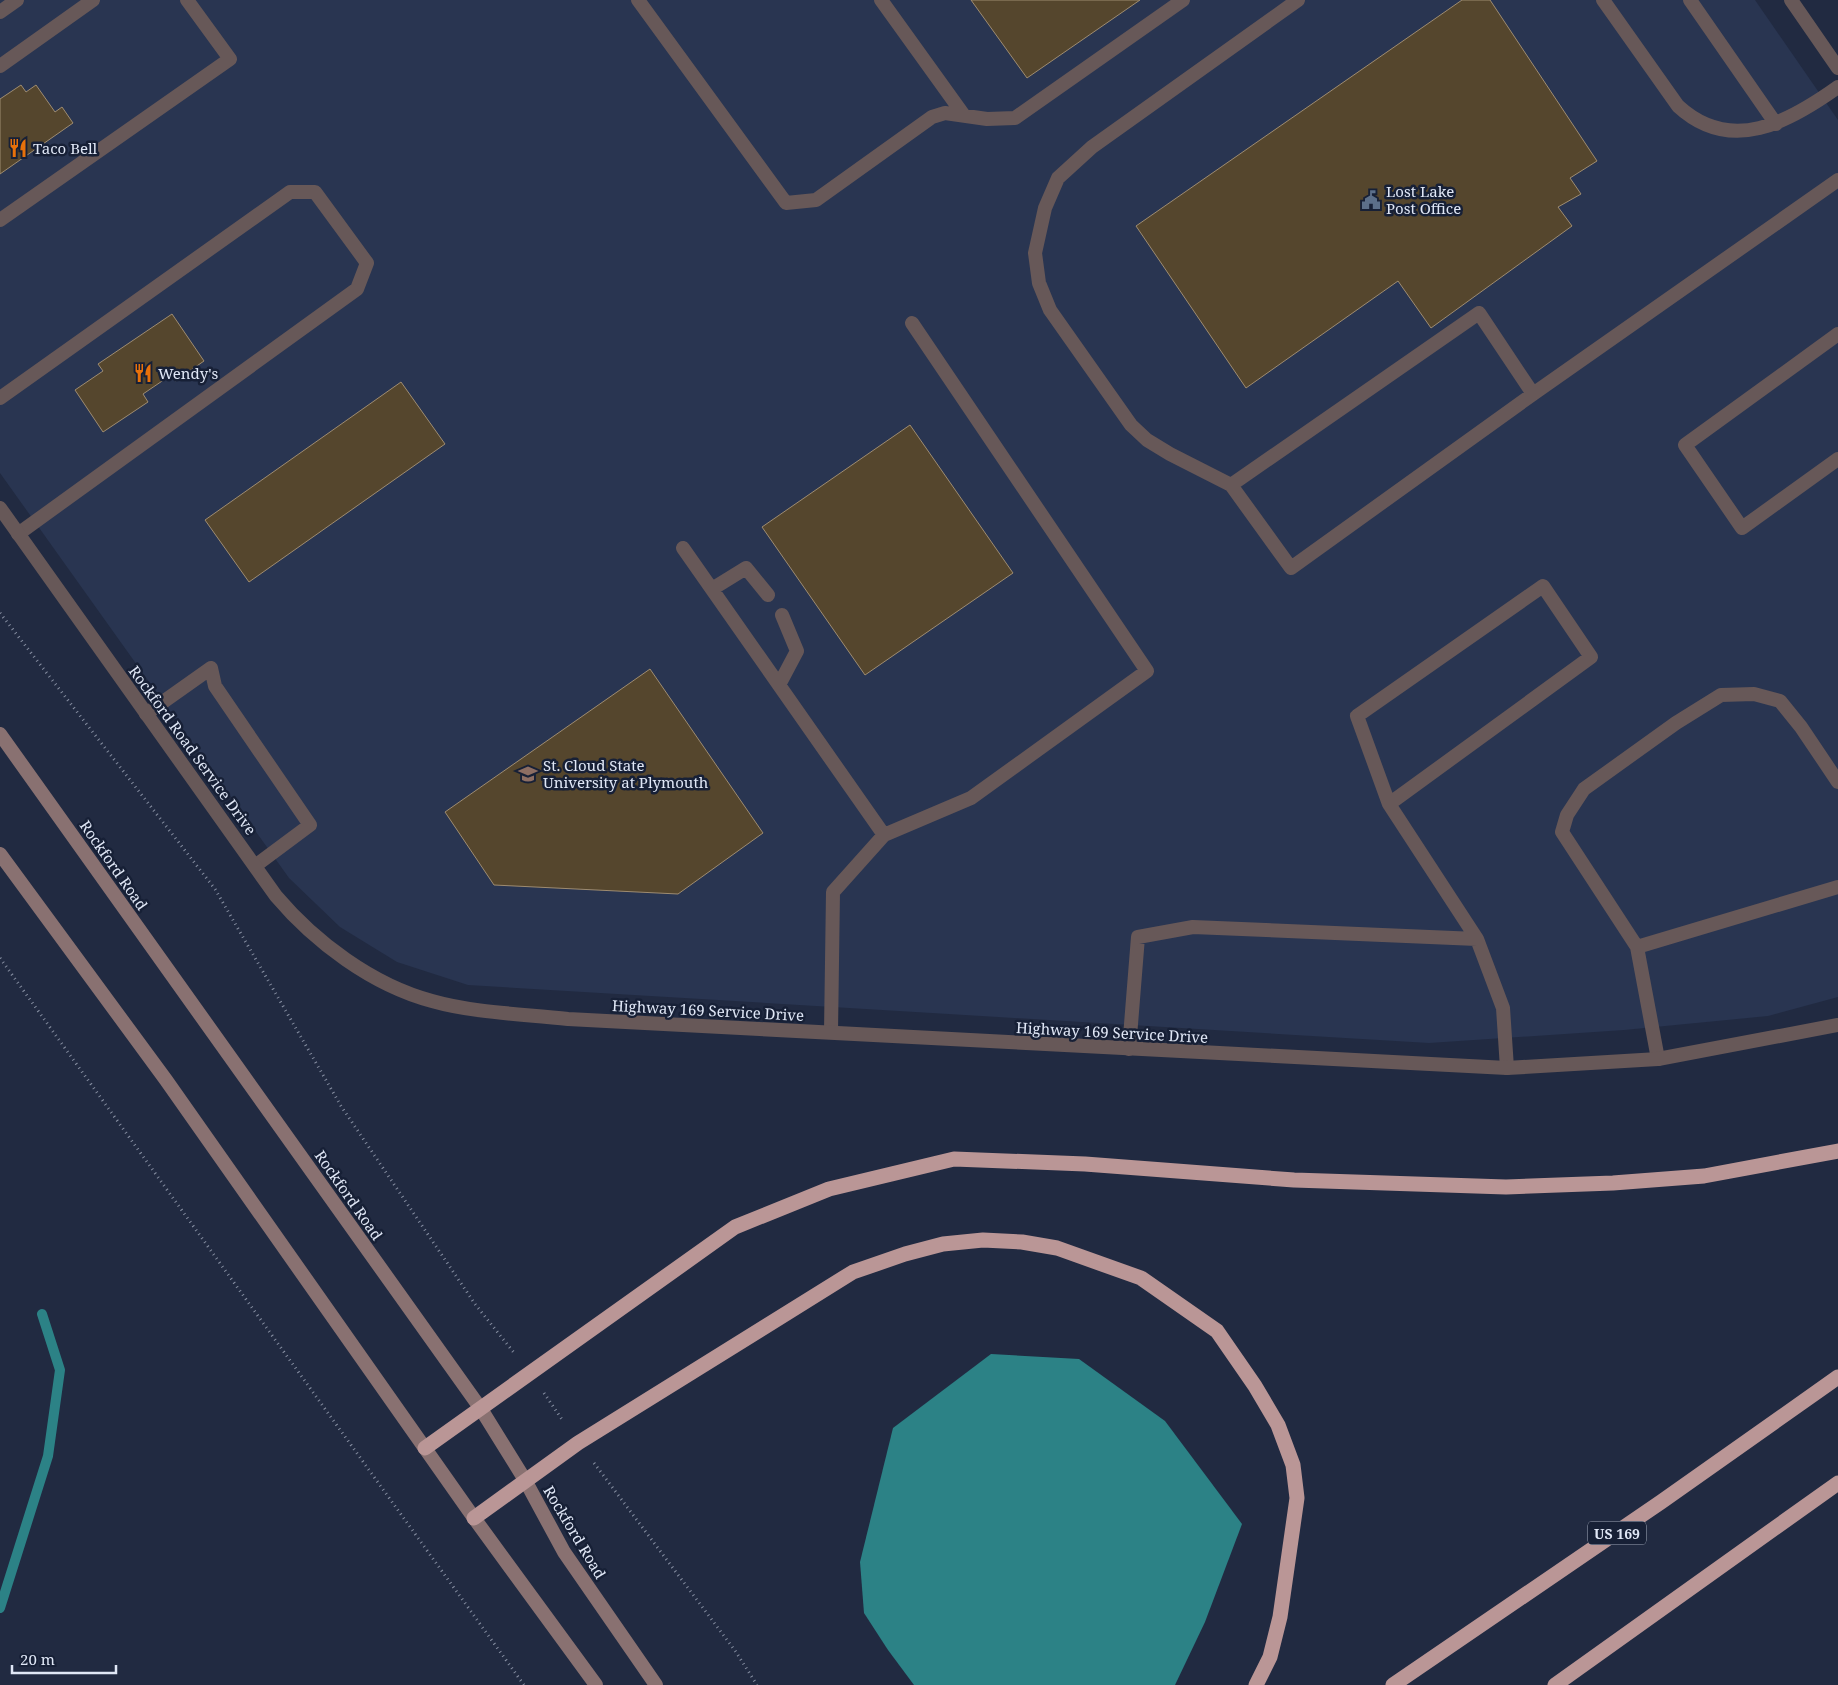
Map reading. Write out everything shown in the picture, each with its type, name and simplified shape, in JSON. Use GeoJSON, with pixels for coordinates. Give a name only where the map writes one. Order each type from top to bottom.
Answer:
{"type":"FeatureCollection","features":[{"type":"Feature","properties":{"kind":"highway"},"geometry":{"type":"LineString","coordinates":[[425,1448],[735,1228],[829,1189],[954,1159],[1085,1164],[1294,1180],[1506,1187],[1704,1176],[1838,1151]]}},
{"type":"Feature","properties":{"kind":"highway"},"geometry":{"type":"LineString","coordinates":[[474,1518],[587,1438],[853,1272],[905,1254],[942,1244],[983,1240],[1022,1242],[1057,1248],[1141,1278],[1216,1331],[1278,1425],[1293,1465],[1297,1498],[1280,1617],[1270,1657],[1256,1685]]}},
{"type":"Feature","properties":{"kind":"highway","name":"US 169"},"geometry":{"type":"LineString","coordinates":[[1393,1685],[1662,1502],[1838,1376]]}},
{"type":"Feature","properties":{"kind":"highway"},"geometry":{"type":"LineString","coordinates":[[1555,1685],[1838,1483]]}},
{"type":"Feature","properties":{"kind":"main road","name":"Rockford Road"},"geometry":{"type":"LineString","coordinates":[[0,734],[481,1409],[526,1480],[564,1552],[656,1685]]}},
{"type":"Feature","properties":{"kind":"main road"},"geometry":{"type":"LineString","coordinates":[[0,854],[166,1080],[474,1518],[596,1685]]}},
{"type":"Feature","properties":{"kind":"street"},"geometry":{"type":"LineString","coordinates":[[0,12],[17,0]]}},
{"type":"Feature","properties":{"kind":"street"},"geometry":{"type":"LineString","coordinates":[[0,66],[93,0]]}},
{"type":"Feature","properties":{"kind":"street"},"geometry":{"type":"LineString","coordinates":[[0,220],[230,59],[187,0]]}},
{"type":"Feature","properties":{"kind":"street"},"geometry":{"type":"LineString","coordinates":[[638,0],[786,203],[816,200],[932,117],[945,113],[987,118],[1015,118],[1183,0]]}},
{"type":"Feature","properties":{"kind":"street"},"geometry":{"type":"LineString","coordinates":[[881,0],[963,114]]}},
{"type":"Feature","properties":{"kind":"street"},"geometry":{"type":"LineString","coordinates":[[1298,0],[1092,147],[1058,178],[1045,208],[1035,253],[1039,283],[1050,310],[1131,425],[1147,440],[1170,454],[1231,485],[1291,568],[1533,394],[1838,180]]}},
{"type":"Feature","properties":{"kind":"street"},"geometry":{"type":"LineString","coordinates":[[1603,0],[1678,106],[1694,121],[1719,129],[1742,131],[1776,124],[1814,104],[1838,87]]}},
{"type":"Feature","properties":{"kind":"street"},"geometry":{"type":"LineString","coordinates":[[1690,0],[1776,124]]}},
{"type":"Feature","properties":{"kind":"street"},"geometry":{"type":"LineString","coordinates":[[1791,0],[1838,68]]}},
{"type":"Feature","properties":{"kind":"street"},"geometry":{"type":"LineString","coordinates":[[0,398],[290,192],[315,192],[367,263],[357,288],[18,534]]}},
{"type":"Feature","properties":{"kind":"street"},"geometry":{"type":"LineString","coordinates":[[1231,485],[1479,313],[1533,394]]}},
{"type":"Feature","properties":{"kind":"street"},"geometry":{"type":"LineString","coordinates":[[830,1032],[833,892],[884,835],[971,798],[1147,670],[912,323]]}},
{"type":"Feature","properties":{"kind":"street"},"geometry":{"type":"LineString","coordinates":[[1838,334],[1685,445],[1742,528],[1838,459]]}},
{"type":"Feature","properties":{"kind":"street","name":"Rockford Road Service Drive"},"geometry":{"type":"LineString","coordinates":[[0,508],[276,896],[298,922],[346,959],[387,983]]}},
{"type":"Feature","properties":{"kind":"street"},"geometry":{"type":"LineString","coordinates":[[683,548],[884,835]]}},
{"type":"Feature","properties":{"kind":"street"},"geometry":{"type":"LineString","coordinates":[[712,589],[746,568],[768,595]]}},
{"type":"Feature","properties":{"kind":"street"},"geometry":{"type":"LineString","coordinates":[[1389,804],[1591,657],[1543,586],[1357,716],[1389,804],[1477,939],[1503,1008],[1507,1068]]}},
{"type":"Feature","properties":{"kind":"street"},"geometry":{"type":"LineString","coordinates":[[778,685],[797,651],[782,615]]}},
{"type":"Feature","properties":{"kind":"street"},"geometry":{"type":"LineString","coordinates":[[146,714],[211,668],[215,686],[310,825],[255,866]]}},
{"type":"Feature","properties":{"kind":"street"},"geometry":{"type":"LineString","coordinates":[[1658,1059],[1637,947],[1562,832],[1567,815],[1584,789],[1676,723],[1721,695],[1754,694],[1780,701],[1838,782]]}},
{"type":"Feature","properties":{"kind":"street"},"geometry":{"type":"LineString","coordinates":[[1637,947],[1838,887]]}},
{"type":"Feature","properties":{"kind":"street"},"geometry":{"type":"LineString","coordinates":[[1129,1049],[1138,937],[1193,927],[1477,939]]}},
{"type":"Feature","properties":{"kind":"street","name":"Highway 169 Service Drive"},"geometry":{"type":"LineString","coordinates":[[387,983],[432,1001],[495,1012],[568,1019],[1507,1068],[1658,1059],[1838,1025]]}},
{"type":"Feature","properties":{"kind":"path"},"geometry":{"type":"LineString","coordinates":[[0,613],[215,889],[341,1106],[475,1304],[531,1374]]}},
{"type":"Feature","properties":{"kind":"path"},"geometry":{"type":"LineString","coordinates":[[0,958],[524,1685]]}},
{"type":"Feature","properties":{"kind":"path"},"geometry":{"type":"LineString","coordinates":[[633,1513],[736,1652],[757,1685]]}},
{"type":"Feature","properties":{"kind":"shaded area"},"geometry":{"type":"Polygon","coordinates":[[[0,0],[1755,0],[1838,120],[1838,997],[1768,1016],[1624,1030],[1429,1043],[468,985],[397,962],[340,927],[289,878],[0,473],[0,0]]]}},
{"type":"Feature","properties":{"kind":"shaded area"},"geometry":{"type":"Polygon","coordinates":[[[991,1354],[1079,1359],[1165,1421],[1242,1524],[1205,1622],[1175,1685],[914,1685],[864,1613],[860,1562],[893,1428],[991,1354]]]}},
{"type":"Feature","properties":{"kind":"building"},"geometry":{"type":"Polygon","coordinates":[[[971,0],[1140,0],[1027,78],[971,0]]]}},
{"type":"Feature","properties":{"kind":"building","name":"Lost Lake Post Office"},"geometry":{"type":"Polygon","coordinates":[[[1462,0],[1490,0],[1597,161],[1570,178],[1581,194],[1558,207],[1572,226],[1431,328],[1398,281],[1246,388],[1136,226],[1462,0]]]}},
{"type":"Feature","properties":{"kind":"building","name":"Taco Bell"},"geometry":{"type":"Polygon","coordinates":[[[21,85],[26,92],[36,85],[55,112],[62,107],[73,123],[0,174],[0,99],[21,85]]]}},
{"type":"Feature","properties":{"kind":"building","name":"Wendy's"},"geometry":{"type":"Polygon","coordinates":[[[172,314],[204,361],[175,381],[171,375],[143,394],[148,402],[103,432],[75,390],[103,371],[98,364],[172,314]]]}},
{"type":"Feature","properties":{"kind":"building"},"geometry":{"type":"Polygon","coordinates":[[[401,382],[445,444],[249,582],[205,520],[401,382]]]}},
{"type":"Feature","properties":{"kind":"building"},"geometry":{"type":"Polygon","coordinates":[[[910,425],[1013,573],[865,675],[762,527],[910,425]]]}},
{"type":"Feature","properties":{"kind":"building"},"geometry":{"type":"Polygon","coordinates":[[[650,669],[763,833],[678,894],[494,885],[445,812],[650,669]]]}},
{"type":"Feature","properties":{"kind":"waterway"},"geometry":{"type":"LineString","coordinates":[[0,1608],[48,1456],[60,1370],[42,1314]]}},
{"type":"Feature","properties":{"kind":"place","name":"Taco Bell"},"geometry":{"type":"Point","coordinates":[18,148]}},
{"type":"Feature","properties":{"kind":"place","name":"Lost Lake Post Office"},"geometry":{"type":"Point","coordinates":[1371,200]}},
{"type":"Feature","properties":{"kind":"place","name":"Wendy's"},"geometry":{"type":"Point","coordinates":[143,373]}},
{"type":"Feature","properties":{"kind":"place","name":"St. Cloud State University at Plymouth"},"geometry":{"type":"Point","coordinates":[528,774]}}]}
